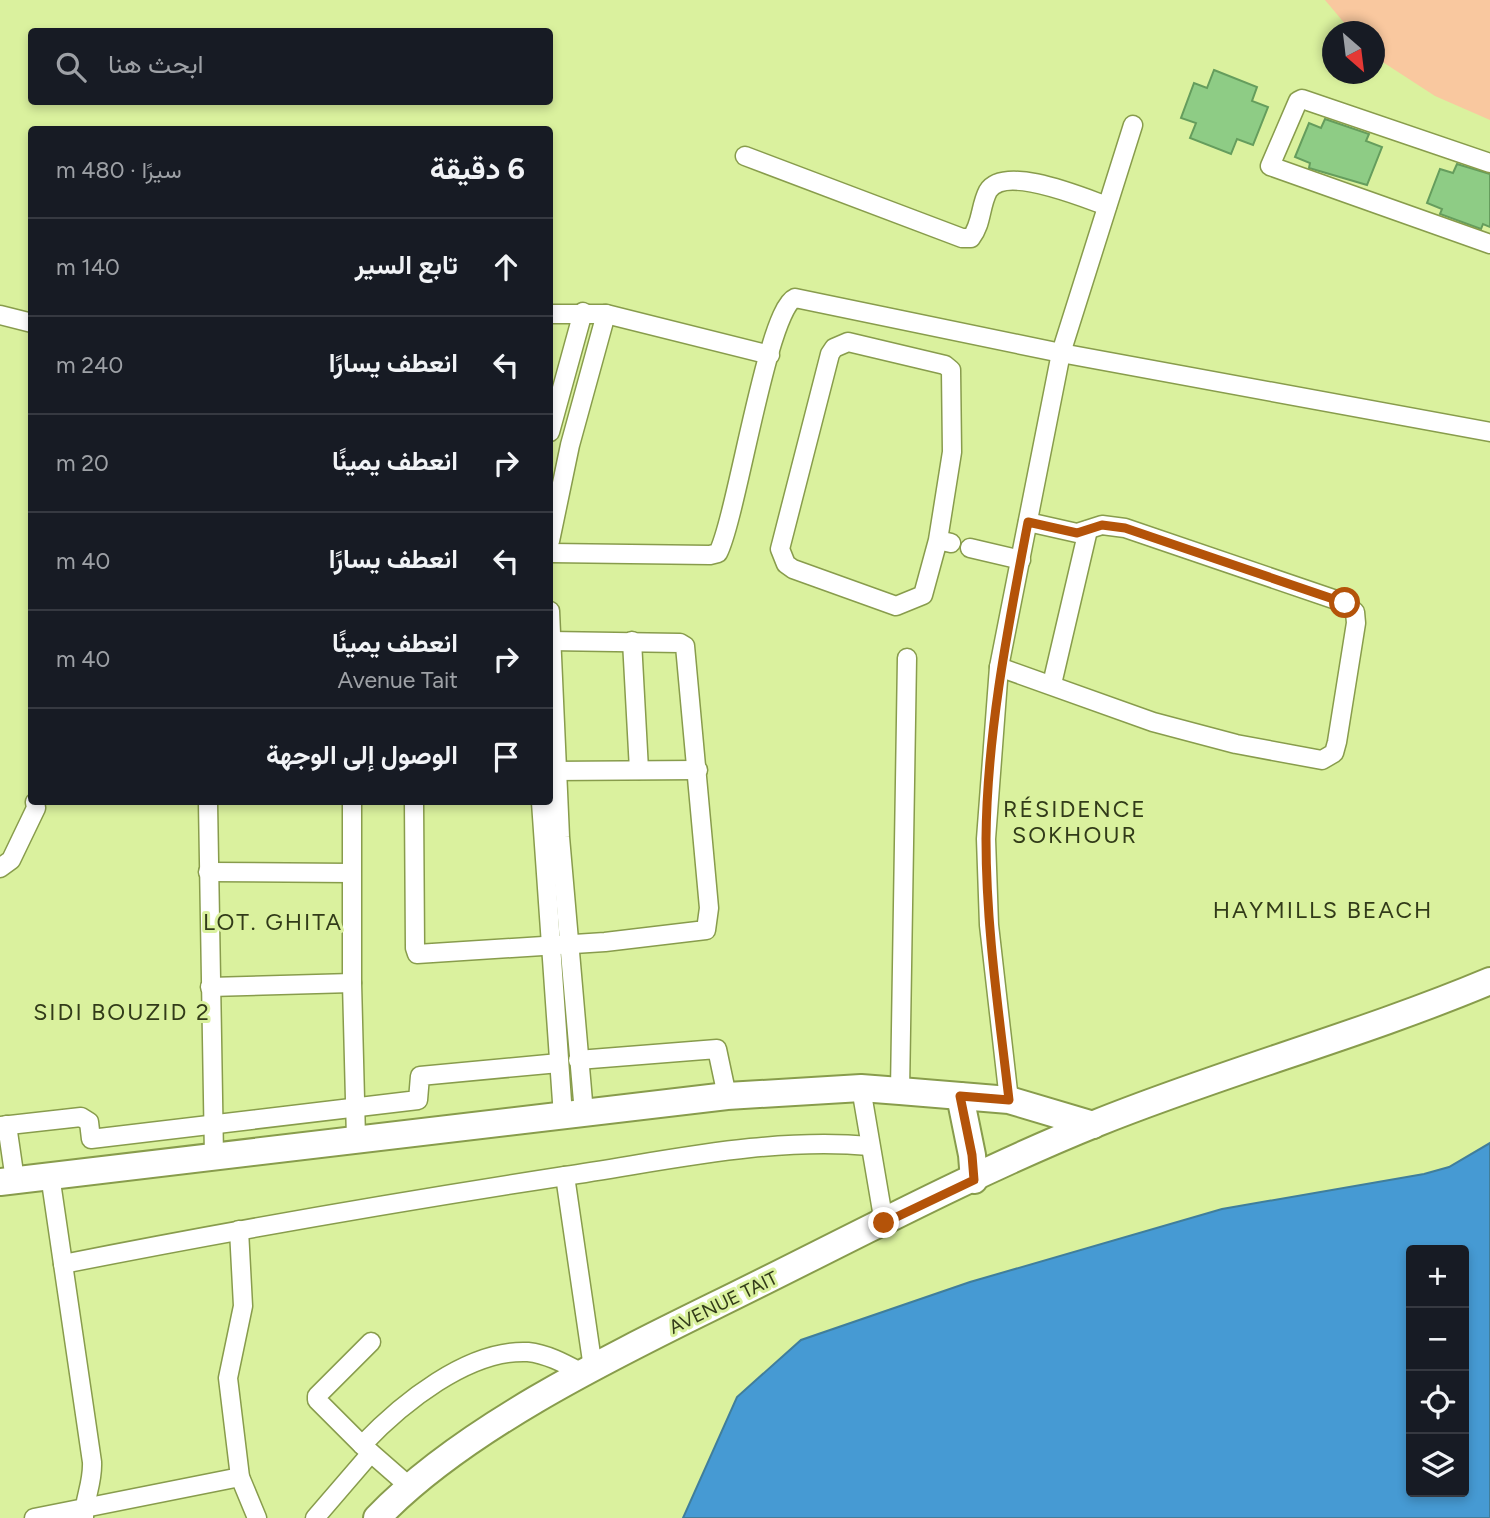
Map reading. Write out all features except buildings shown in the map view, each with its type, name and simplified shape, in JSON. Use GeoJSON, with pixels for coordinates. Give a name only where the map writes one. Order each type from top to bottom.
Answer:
{"type":"FeatureCollection","features":[{"type":"Feature","properties":{"kind":"street"},"geometry":{"type":"LineString","coordinates":[[1490,163],[1302,99],[1298,101],[1270,166],[1490,244]]}},
{"type":"Feature","properties":{"kind":"street"},"geometry":{"type":"LineString","coordinates":[[1009,1100],[989,925],[986,839],[999,667],[1061,353],[1133,125]]}},
{"type":"Feature","properties":{"kind":"street"},"geometry":{"type":"LineString","coordinates":[[745,156],[962,238],[971,238],[976,232],[988,191],[996,184],[1009,180],[1042,184],[1107,206]]}},
{"type":"Feature","properties":{"kind":"street"},"geometry":{"type":"LineString","coordinates":[[553,553],[718,553],[770,355],[787,306],[795,298],[1061,353],[1490,432]]}},
{"type":"Feature","properties":{"kind":"street"},"geometry":{"type":"LineString","coordinates":[[553,421],[583,312]]}},
{"type":"Feature","properties":{"kind":"street"},"geometry":{"type":"LineString","coordinates":[[553,314],[606,314],[770,355]]}},
{"type":"Feature","properties":{"kind":"street"},"geometry":{"type":"LineString","coordinates":[[553,527],[570,445],[606,314]]}},
{"type":"Feature","properties":{"kind":"street"},"geometry":{"type":"LineString","coordinates":[[0,315],[28,322]]}},
{"type":"Feature","properties":{"kind":"street"},"geometry":{"type":"LineString","coordinates":[[848,342],[945,365],[951,370],[952,452],[944,542],[923,595],[896,606],[793,569],[781,557],[780,549],[830,354],[841,345],[848,342]]}},
{"type":"Feature","properties":{"kind":"street"},"geometry":{"type":"LineString","coordinates":[[999,667],[1153,722],[1236,744],[1322,760],[1334,752],[1337,742],[1357,617],[1350,608],[1333,597],[1125,528],[1102,525],[1077,533],[1028,522]]}},
{"type":"Feature","properties":{"kind":"street"},"geometry":{"type":"LineString","coordinates":[[1052,684],[1088,530]]}},
{"type":"Feature","properties":{"kind":"street"},"geometry":{"type":"LineString","coordinates":[[970,548],[1021,560]]}},
{"type":"Feature","properties":{"kind":"street"},"geometry":{"type":"LineString","coordinates":[[414,805],[417,954],[706,930],[709,908],[685,646],[680,643],[632,641],[553,641]]}},
{"type":"Feature","properties":{"kind":"street"},"geometry":{"type":"LineString","coordinates":[[632,641],[639,770]]}},
{"type":"Feature","properties":{"kind":"street"},"geometry":{"type":"LineString","coordinates":[[900,1091],[907,658]]}},
{"type":"Feature","properties":{"kind":"street"},"geometry":{"type":"LineString","coordinates":[[573,1115],[578,1060],[553,771],[698,770]]}},
{"type":"Feature","properties":{"kind":"street"},"geometry":{"type":"LineString","coordinates":[[0,868],[11,860],[36,808],[33,805]]}},
{"type":"Feature","properties":{"kind":"street"},"geometry":{"type":"LineString","coordinates":[[208,805],[214,1156]]}},
{"type":"Feature","properties":{"kind":"street"},"geometry":{"type":"LineString","coordinates":[[352,805],[352,983],[356,1138]]}},
{"type":"Feature","properties":{"kind":"street"},"geometry":{"type":"LineString","coordinates":[[541,805],[559,1063],[573,1115]]}},
{"type":"Feature","properties":{"kind":"street"},"geometry":{"type":"LineString","coordinates":[[208,872],[351,873]]}},
{"type":"Feature","properties":{"kind":"street","name":"AVENUE TAIT"},"geometry":{"type":"LineString","coordinates":[[377,1518],[450,1455],[588,1371],[884,1223],[1093,1125],[1196,1084],[1386,1023],[1490,981]]}},
{"type":"Feature","properties":{"kind":"street"},"geometry":{"type":"LineString","coordinates":[[210,987],[352,983]]}},
{"type":"Feature","properties":{"kind":"street"},"geometry":{"type":"LineString","coordinates":[[578,1060],[717,1049],[727,1096]]}},
{"type":"Feature","properties":{"kind":"street"},"geometry":{"type":"LineString","coordinates":[[421,1133],[418,1100],[420,1076],[559,1063]]}},
{"type":"Feature","properties":{"kind":"street"},"geometry":{"type":"LineString","coordinates":[[861,1088],[884,1223]]}},
{"type":"Feature","properties":{"kind":"street"},"geometry":{"type":"LineString","coordinates":[[93,1170],[87,1118],[4,1125],[8,1181],[727,1096],[861,1088],[1009,1100],[1093,1125]]}},
{"type":"Feature","properties":{"kind":"street"},"geometry":{"type":"LineString","coordinates":[[960,1096],[972,1155],[974,1180]]}},
{"type":"Feature","properties":{"kind":"street"},"geometry":{"type":"LineString","coordinates":[[91,1139],[418,1100]]}},
{"type":"Feature","properties":{"kind":"street"},"geometry":{"type":"LineString","coordinates":[[63,1264],[239,1230],[769,1144],[828,1143],[870,1146]]}},
{"type":"Feature","properties":{"kind":"street"},"geometry":{"type":"LineString","coordinates":[[50,1175],[92,1462],[93,1483],[84,1512]]}},
{"type":"Feature","properties":{"kind":"street"},"geometry":{"type":"LineString","coordinates":[[315,1518],[366,1449],[405,1407],[458,1370],[482,1358],[529,1352],[588,1371],[565,1176]]}},
{"type":"Feature","properties":{"kind":"street"},"geometry":{"type":"LineString","coordinates":[[239,1230],[243,1306],[228,1378],[240,1477],[257,1518]]}},
{"type":"Feature","properties":{"kind":"street"},"geometry":{"type":"LineString","coordinates":[[371,1342],[316,1398],[366,1449],[410,1487]]}},
{"type":"Feature","properties":{"kind":"street"},"geometry":{"type":"LineString","coordinates":[[34,1518],[84,1512],[240,1477]]}},
{"type":"Feature","properties":{"kind":"shaded area"},"geometry":{"type":"Polygon","coordinates":[[[1325,0],[1490,0],[1490,120],[1435,96],[1385,64],[1385,21],[1343,21],[1325,0]]]}},
{"type":"Feature","properties":{"kind":"water"},"geometry":{"type":"Polygon","coordinates":[[[1490,1143],[1490,1518],[683,1518],[737,1397],[801,1340],[970,1282],[1222,1209],[1424,1174],[1449,1167],[1490,1143]]]}},
{"type":"Feature","properties":{"kind":"district","name":"RÉSIDENCE SOKHOUR"},"geometry":{"type":"Point","coordinates":[1075,822]}},
{"type":"Feature","properties":{"kind":"district","name":"HAYMILLS BEACH"},"geometry":{"type":"Point","coordinates":[1323,910]}},
{"type":"Feature","properties":{"kind":"district","name":"LOT. GHITA"},"geometry":{"type":"Point","coordinates":[273,922]}},
{"type":"Feature","properties":{"kind":"district","name":"SIDI BOUZID 2"},"geometry":{"type":"Point","coordinates":[122,1012]}},
{"type":"Feature","properties":{"kind":"route"},"geometry":{"type":"LineString","coordinates":[[884,1223],[974,1180],[972,1155],[960,1096],[1009,1100],[989,925],[986,839],[999,667],[1028,522],[1077,533],[1102,525],[1125,528],[1345,603]]}}]}
